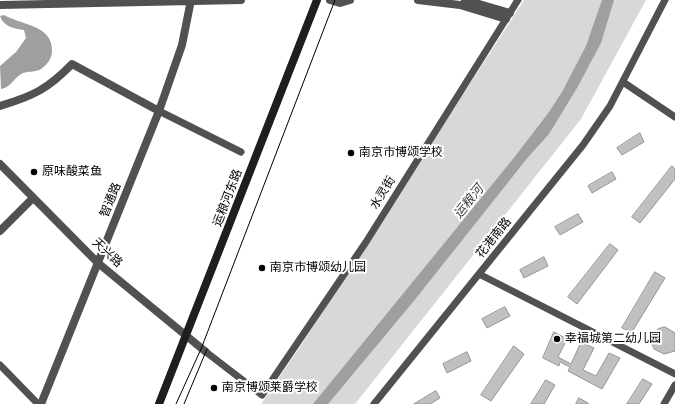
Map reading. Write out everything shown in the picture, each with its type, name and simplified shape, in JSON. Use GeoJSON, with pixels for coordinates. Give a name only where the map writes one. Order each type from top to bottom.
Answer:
{"type":"FeatureCollection","features":[{"type":"Feature","properties":{"kind":"main road","name":"运粮河东路"},"geometry":{"type":"LineString","coordinates":[[160,404],[317,0]]}},
{"type":"Feature","properties":{"kind":"street"},"geometry":{"type":"LineString","coordinates":[[0,5],[241,0]]}},
{"type":"Feature","properties":{"kind":"street"},"geometry":{"type":"LineString","coordinates":[[330,0],[340,3],[350,0]]}},
{"type":"Feature","properties":{"kind":"street"},"geometry":{"type":"LineString","coordinates":[[418,0],[460,5],[508,16]]}},
{"type":"Feature","properties":{"kind":"street"},"geometry":{"type":"LineString","coordinates":[[465,0],[508,16]]}},
{"type":"Feature","properties":{"kind":"street","name":"水灵街"},"geometry":{"type":"LineString","coordinates":[[206,352],[262,395],[366,242],[518,0]]}},
{"type":"Feature","properties":{"kind":"street","name":"花港南路"},"geometry":{"type":"LineString","coordinates":[[374,404],[583,145],[610,106],[665,0]]}},
{"type":"Feature","properties":{"kind":"street","name":"智通路"},"geometry":{"type":"LineString","coordinates":[[39,404],[159,111],[182,45],[191,1]]}},
{"type":"Feature","properties":{"kind":"street"},"geometry":{"type":"LineString","coordinates":[[0,106],[38,93],[57,80],[72,64],[159,111],[241,152]]}},
{"type":"Feature","properties":{"kind":"street"},"geometry":{"type":"LineString","coordinates":[[623,82],[675,117]]}},
{"type":"Feature","properties":{"kind":"street","name":"天兴路"},"geometry":{"type":"LineString","coordinates":[[0,164],[98,263],[206,352]]}},
{"type":"Feature","properties":{"kind":"street"},"geometry":{"type":"LineString","coordinates":[[0,231],[33,198]]}},
{"type":"Feature","properties":{"kind":"street"},"geometry":{"type":"LineString","coordinates":[[479,274],[675,374]]}},
{"type":"Feature","properties":{"kind":"street"},"geometry":{"type":"LineString","coordinates":[[0,364],[39,404]]}},
{"type":"Feature","properties":{"kind":"street"},"geometry":{"type":"LineString","coordinates":[[664,404],[675,385]]}},
{"type":"Feature","properties":{"kind":"shaded area"},"geometry":{"type":"Polygon","coordinates":[[[524,0],[646,0],[581,119],[355,404],[261,404],[302,344],[524,0]]]}},
{"type":"Feature","properties":{"kind":"shaded area"},"geometry":{"type":"Polygon","coordinates":[[[602,0],[614,0],[601,43],[577,88],[549,134],[529,156],[413,302],[328,404],[313,404],[513,159],[549,112],[562,92],[586,46],[602,0]]]}},
{"type":"Feature","properties":{"kind":"shaded area"},"geometry":{"type":"Polygon","coordinates":[[[4,15],[42,31],[51,42],[52,54],[47,63],[39,70],[23,73],[8,86],[1,89],[0,66],[16,52],[26,38],[24,30],[6,25],[0,16],[4,15]]]}},
{"type":"Feature","properties":{"kind":"building"},"geometry":{"type":"Polygon","coordinates":[[[640,133],[644,142],[622,155],[617,148],[640,133]]]}},
{"type":"Feature","properties":{"kind":"building"},"geometry":{"type":"Polygon","coordinates":[[[672,166],[675,169],[675,179],[640,223],[632,217],[672,166]]]}},
{"type":"Feature","properties":{"kind":"building"},"geometry":{"type":"Polygon","coordinates":[[[612,172],[616,179],[592,193],[588,186],[612,172]]]}},
{"type":"Feature","properties":{"kind":"building"},"geometry":{"type":"Polygon","coordinates":[[[578,214],[583,222],[560,235],[555,227],[578,214]]]}},
{"type":"Feature","properties":{"kind":"building"},"geometry":{"type":"Polygon","coordinates":[[[610,244],[618,250],[577,304],[568,297],[610,244]]]}},
{"type":"Feature","properties":{"kind":"building"},"geometry":{"type":"Polygon","coordinates":[[[544,257],[548,266],[524,278],[520,270],[544,257]]]}},
{"type":"Feature","properties":{"kind":"building"},"geometry":{"type":"Polygon","coordinates":[[[655,272],[665,278],[632,332],[622,328],[655,272]]]}},
{"type":"Feature","properties":{"kind":"building"},"geometry":{"type":"Polygon","coordinates":[[[505,307],[510,316],[487,328],[482,319],[505,307]]]}},
{"type":"Feature","properties":{"kind":"building"},"geometry":{"type":"Polygon","coordinates":[[[665,327],[675,333],[675,351],[664,354],[654,349],[650,340],[658,329],[665,327]]]}},
{"type":"Feature","properties":{"kind":"building"},"geometry":{"type":"Polygon","coordinates":[[[554,332],[567,339],[558,357],[571,364],[581,342],[594,348],[583,370],[596,376],[609,353],[620,358],[602,389],[568,371],[570,367],[560,362],[559,366],[543,358],[554,332]]]}},
{"type":"Feature","properties":{"kind":"building"},"geometry":{"type":"Polygon","coordinates":[[[514,346],[524,354],[491,401],[481,395],[514,346]]]}},
{"type":"Feature","properties":{"kind":"building"},"geometry":{"type":"Polygon","coordinates":[[[467,352],[471,361],[447,373],[443,364],[467,352]]]}},
{"type":"Feature","properties":{"kind":"building"},"geometry":{"type":"Polygon","coordinates":[[[643,379],[652,384],[639,404],[627,404],[643,379]]]}},
{"type":"Feature","properties":{"kind":"building"},"geometry":{"type":"Polygon","coordinates":[[[546,380],[555,385],[544,404],[531,404],[546,380]]]}},
{"type":"Feature","properties":{"kind":"building"},"geometry":{"type":"Polygon","coordinates":[[[436,391],[440,398],[430,404],[414,404],[436,391]]]}},
{"type":"Feature","properties":{"kind":"building"},"geometry":{"type":"Polygon","coordinates":[[[579,398],[588,403],[588,404],[576,404],[579,398]]]}},
{"type":"Feature","properties":{"kind":"tram line"},"geometry":{"type":"LineString","coordinates":[[176,404],[201,349],[335,0]]}},
{"type":"Feature","properties":{"kind":"tram line"},"geometry":{"type":"LineString","coordinates":[[184,404],[207,349]]}},
{"type":"Feature","properties":{"kind":"place","name":"南京市博颂学校"},"geometry":{"type":"Point","coordinates":[351,153]}},
{"type":"Feature","properties":{"kind":"place","name":"原味酸菜鱼"},"geometry":{"type":"Point","coordinates":[34,172]}},
{"type":"Feature","properties":{"kind":"place","name":"南京市博颂幼儿园"},"geometry":{"type":"Point","coordinates":[262,268]}},
{"type":"Feature","properties":{"kind":"place","name":"幸福城第二幼儿园"},"geometry":{"type":"Point","coordinates":[557,339]}},
{"type":"Feature","properties":{"kind":"place","name":"南京博颂莱爵学校"},"geometry":{"type":"Point","coordinates":[214,388]}},
{"type":"Feature","properties":{"kind":"water label","name":"运粮河"},"geometry":{"type":"Point","coordinates":[469,202]}}]}
